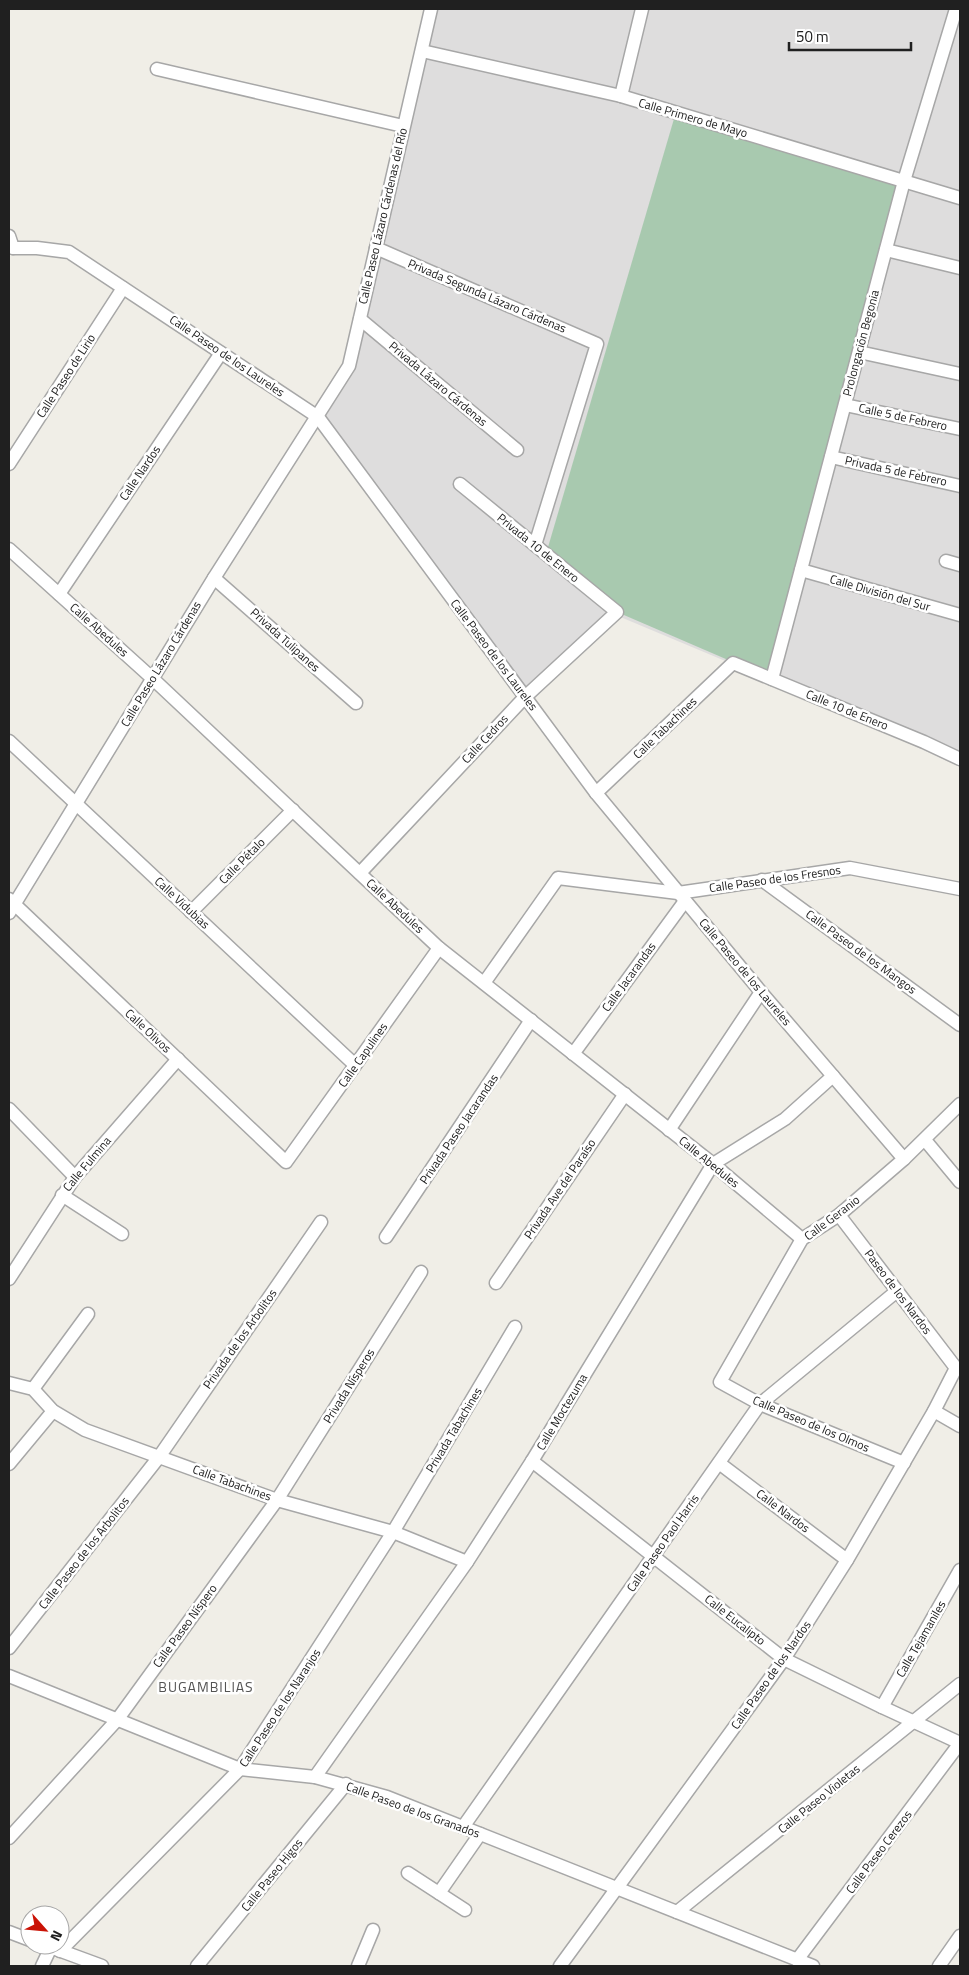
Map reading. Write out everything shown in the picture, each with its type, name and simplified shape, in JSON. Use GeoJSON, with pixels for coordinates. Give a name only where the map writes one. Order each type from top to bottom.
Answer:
{"type":"FeatureCollection","features":[{"type":"Feature","properties":{"kind":"street","name":"Calle Paseo Lázaro Cárdenas del Río"},"geometry":{"type":"LineString","coordinates":[[318,417],[349,366],[431,9]]}},
{"type":"Feature","properties":{"kind":"street"},"geometry":{"type":"LineString","coordinates":[[621,96],[642,9]]}},
{"type":"Feature","properties":{"kind":"street","name":"Prolongación Begonia"},"geometry":{"type":"LineString","coordinates":[[772,679],[904,181],[956,9]]}},
{"type":"Feature","properties":{"kind":"street","name":"Calle Primero de Mayo"},"geometry":{"type":"LineString","coordinates":[[422,51],[621,96],[960,198]]}},
{"type":"Feature","properties":{"kind":"street"},"geometry":{"type":"LineString","coordinates":[[156,69],[403,126]]}},
{"type":"Feature","properties":{"kind":"street","name":"Calle Paseo de los Laureles"},"geometry":{"type":"LineString","coordinates":[[10,246],[69,252],[318,417],[596,793],[681,897],[904,1159]]}},
{"type":"Feature","properties":{"kind":"street","name":"Privada Segunda Lázaro Cárdenas"},"geometry":{"type":"LineString","coordinates":[[376,248],[597,344],[535,545]]}},
{"type":"Feature","properties":{"kind":"street"},"geometry":{"type":"LineString","coordinates":[[886,250],[960,268]]}},
{"type":"Feature","properties":{"kind":"street","name":"Calle Paseo de Lirio"},"geometry":{"type":"LineString","coordinates":[[9,464],[123,288]]}},
{"type":"Feature","properties":{"kind":"street","name":"Privada Lázaro Cárdenas"},"geometry":{"type":"LineString","coordinates":[[360,319],[517,450]]}},
{"type":"Feature","properties":{"kind":"street","name":"Calle Nardos"},"geometry":{"type":"LineString","coordinates":[[59,594],[221,352]]}},
{"type":"Feature","properties":{"kind":"street"},"geometry":{"type":"LineString","coordinates":[[859,352],[960,374]]}},
{"type":"Feature","properties":{"kind":"street","name":"Calle 5 de Febrero"},"geometry":{"type":"LineString","coordinates":[[845,405],[960,429]]}},
{"type":"Feature","properties":{"kind":"street","name":"Calle Paseo Lázaro Cárdenas"},"geometry":{"type":"LineString","coordinates":[[11,906],[77,805],[214,578],[318,417]]}},
{"type":"Feature","properties":{"kind":"street","name":"Privada 5 de Febrero"},"geometry":{"type":"LineString","coordinates":[[831,457],[960,486]]}},
{"type":"Feature","properties":{"kind":"street","name":"Privada 10 de Enero"},"geometry":{"type":"LineString","coordinates":[[460,484],[617,612]]}},
{"type":"Feature","properties":{"kind":"street","name":"Calle Abedules"},"geometry":{"type":"LineString","coordinates":[[9,549],[152,678],[439,948],[713,1164],[802,1240]]}},
{"type":"Feature","properties":{"kind":"street"},"geometry":{"type":"LineString","coordinates":[[946,561],[960,565]]}},
{"type":"Feature","properties":{"kind":"street","name":"Calle División del Sur"},"geometry":{"type":"LineString","coordinates":[[801,570],[960,616]]}},
{"type":"Feature","properties":{"kind":"street","name":"Privada Tulipanes"},"geometry":{"type":"LineString","coordinates":[[214,578],[356,703]]}},
{"type":"Feature","properties":{"kind":"street","name":"Calle Cedros"},"geometry":{"type":"LineString","coordinates":[[360,873],[524,697],[617,612]]}},
{"type":"Feature","properties":{"kind":"street","name":"Calle 10 de Enero"},"geometry":{"type":"LineString","coordinates":[[733,663],[924,742],[960,759]]}},
{"type":"Feature","properties":{"kind":"street","name":"Calle Tabachines"},"geometry":{"type":"LineString","coordinates":[[596,793],[733,663]]}},
{"type":"Feature","properties":{"kind":"street","name":"Calle Vidubias"},"geometry":{"type":"LineString","coordinates":[[9,741],[356,1065]]}},
{"type":"Feature","properties":{"kind":"street","name":"Calle Pétalo"},"geometry":{"type":"LineString","coordinates":[[191,912],[292,810]]}},
{"type":"Feature","properties":{"kind":"street","name":"Calle Paseo de los Fresnos"},"geometry":{"type":"LineString","coordinates":[[681,897],[762,880],[850,868],[960,889]]}},
{"type":"Feature","properties":{"kind":"street"},"geometry":{"type":"LineString","coordinates":[[484,983],[558,878],[681,897]]}},
{"type":"Feature","properties":{"kind":"street","name":"Calle Paseo de los Mangos"},"geometry":{"type":"LineString","coordinates":[[762,880],[960,1025]]}},
{"type":"Feature","properties":{"kind":"street","name":"Calle Jacarandas"},"geometry":{"type":"LineString","coordinates":[[573,1054],[681,897]]}},
{"type":"Feature","properties":{"kind":"street","name":"Calle Olivos"},"geometry":{"type":"LineString","coordinates":[[11,906],[286,1162]]}},
{"type":"Feature","properties":{"kind":"street","name":"Calle Capulines"},"geometry":{"type":"LineString","coordinates":[[286,1162],[439,948]]}},
{"type":"Feature","properties":{"kind":"street"},"geometry":{"type":"LineString","coordinates":[[669,1130],[761,992]]}},
{"type":"Feature","properties":{"kind":"street","name":"Privada Paseo Jacarandas"},"geometry":{"type":"LineString","coordinates":[[386,1237],[531,1020]]}},
{"type":"Feature","properties":{"kind":"street","name":"Calle Fulmina"},"geometry":{"type":"LineString","coordinates":[[9,1278],[75,1177],[178,1060]]}},
{"type":"Feature","properties":{"kind":"street","name":"Calle Moctezuma"},"geometry":{"type":"LineString","coordinates":[[315,1777],[467,1562],[532,1462],[713,1164],[786,1119],[833,1076]]}},
{"type":"Feature","properties":{"kind":"street","name":"Privada Ave del Paraíso"},"geometry":{"type":"LineString","coordinates":[[496,1283],[625,1094]]}},
{"type":"Feature","properties":{"kind":"street","name":"Calle Geranio"},"geometry":{"type":"LineString","coordinates":[[720,1382],[802,1240],[839,1215],[925,1140],[960,1104]]}},
{"type":"Feature","properties":{"kind":"street"},"geometry":{"type":"LineString","coordinates":[[9,1109],[75,1177]]}},
{"type":"Feature","properties":{"kind":"street"},"geometry":{"type":"LineString","coordinates":[[925,1140],[960,1182]]}},
{"type":"Feature","properties":{"kind":"street"},"geometry":{"type":"LineString","coordinates":[[62,1195],[122,1234]]}},
{"type":"Feature","properties":{"kind":"street","name":"Paseo de los Nardos"},"geometry":{"type":"LineString","coordinates":[[839,1215],[956,1368]]}},
{"type":"Feature","properties":{"kind":"street","name":"Privada de los Arbolitos"},"geometry":{"type":"LineString","coordinates":[[159,1457],[321,1222]]}},
{"type":"Feature","properties":{"kind":"street","name":"Privada Nísperos"},"geometry":{"type":"LineString","coordinates":[[277,1500],[421,1272]]}},
{"type":"Feature","properties":{"kind":"street","name":"Calle Paseo Paol Harris"},"geometry":{"type":"LineString","coordinates":[[463,1827],[760,1404],[897,1291]]}},
{"type":"Feature","properties":{"kind":"street"},"geometry":{"type":"LineString","coordinates":[[9,1382],[34,1389],[88,1314]]}},
{"type":"Feature","properties":{"kind":"street","name":"Privada Tabachines"},"geometry":{"type":"LineString","coordinates":[[393,1532],[515,1327]]}},
{"type":"Feature","properties":{"kind":"street","name":"Calle Paseo de los Nardos"},"geometry":{"type":"LineString","coordinates":[[567,1964],[618,1889],[784,1659],[847,1560],[934,1411],[956,1368]]}},
{"type":"Feature","properties":{"kind":"street","name":"Calle Paseo de los Olmos"},"geometry":{"type":"LineString","coordinates":[[720,1382],[760,1404],[904,1463]]}},
{"type":"Feature","properties":{"kind":"street","name":"Calle Tabachines"},"geometry":{"type":"LineString","coordinates":[[34,1389],[54,1411],[85,1430],[277,1500],[393,1532],[467,1562]]}},
{"type":"Feature","properties":{"kind":"street"},"geometry":{"type":"LineString","coordinates":[[9,1464],[54,1411]]}},
{"type":"Feature","properties":{"kind":"street"},"geometry":{"type":"LineString","coordinates":[[934,1411],[960,1426]]}},
{"type":"Feature","properties":{"kind":"street","name":"Calle Paseo de los Arbolitos"},"geometry":{"type":"LineString","coordinates":[[9,1648],[159,1457]]}},
{"type":"Feature","properties":{"kind":"street","name":"Calle Eucalipto"},"geometry":{"type":"LineString","coordinates":[[532,1462],[784,1659],[960,1743]]}},
{"type":"Feature","properties":{"kind":"street","name":"Calle Nardos"},"geometry":{"type":"LineString","coordinates":[[719,1463],[847,1560]]}},
{"type":"Feature","properties":{"kind":"street","name":"Calle Paseo Níspero"},"geometry":{"type":"LineString","coordinates":[[9,1838],[117,1720],[277,1500]]}},
{"type":"Feature","properties":{"kind":"street","name":"Calle Paseo de los Naranjos"},"geometry":{"type":"LineString","coordinates":[[70,1931],[240,1769],[393,1532]]}},
{"type":"Feature","properties":{"kind":"street","name":"Calle Tejamaniles"},"geometry":{"type":"LineString","coordinates":[[882,1707],[960,1570]]}},
{"type":"Feature","properties":{"kind":"street","name":"Calle Paseo de los Granados"},"geometry":{"type":"LineString","coordinates":[[9,1676],[240,1769],[315,1777],[346,1784],[387,1797],[813,1966]]}},
{"type":"Feature","properties":{"kind":"street","name":"Calle Paseo Violetas"},"geometry":{"type":"LineString","coordinates":[[676,1912],[960,1684]]}},
{"type":"Feature","properties":{"kind":"street","name":"Calle Paseo Cerezos"},"geometry":{"type":"LineString","coordinates":[[797,1960],[960,1743]]}},
{"type":"Feature","properties":{"kind":"street","name":"Calle Paseo Higos"},"geometry":{"type":"LineString","coordinates":[[197,1966],[346,1784]]}},
{"type":"Feature","properties":{"kind":"street"},"geometry":{"type":"LineString","coordinates":[[439,1893],[480,1834]]}},
{"type":"Feature","properties":{"kind":"street"},"geometry":{"type":"LineString","coordinates":[[408,1873],[465,1910]]}},
{"type":"Feature","properties":{"kind":"street"},"geometry":{"type":"LineString","coordinates":[[358,1966],[373,1930]]}},
{"type":"Feature","properties":{"kind":"street"},"geometry":{"type":"LineString","coordinates":[[939,1966],[960,1936]]}},
{"type":"Feature","properties":{"kind":"street"},"geometry":{"type":"LineString","coordinates":[[70,1954],[102,1966]]}},
{"type":"Feature","properties":{"kind":"street","name":"Calle Paseo de los Naranjos"},"geometry":{"type":"LineString","coordinates":[[42,1966],[48,1955]]}},
{"type":"Feature","properties":{"kind":"shaded area"},"geometry":{"type":"Polygon","coordinates":[[[438,9],[960,9],[960,767],[773,681],[618,616],[525,708],[318,428],[354,372],[380,236],[438,9]]]}},
{"type":"Feature","properties":{"kind":"green space"},"geometry":{"type":"Polygon","coordinates":[[[676,112],[904,181],[772,679],[617,612],[546,554],[676,112]]]}},
{"type":"Feature","properties":{"kind":"district","name":"BUGAMBILIAS"},"geometry":{"type":"Point","coordinates":[206,1687]}}]}
